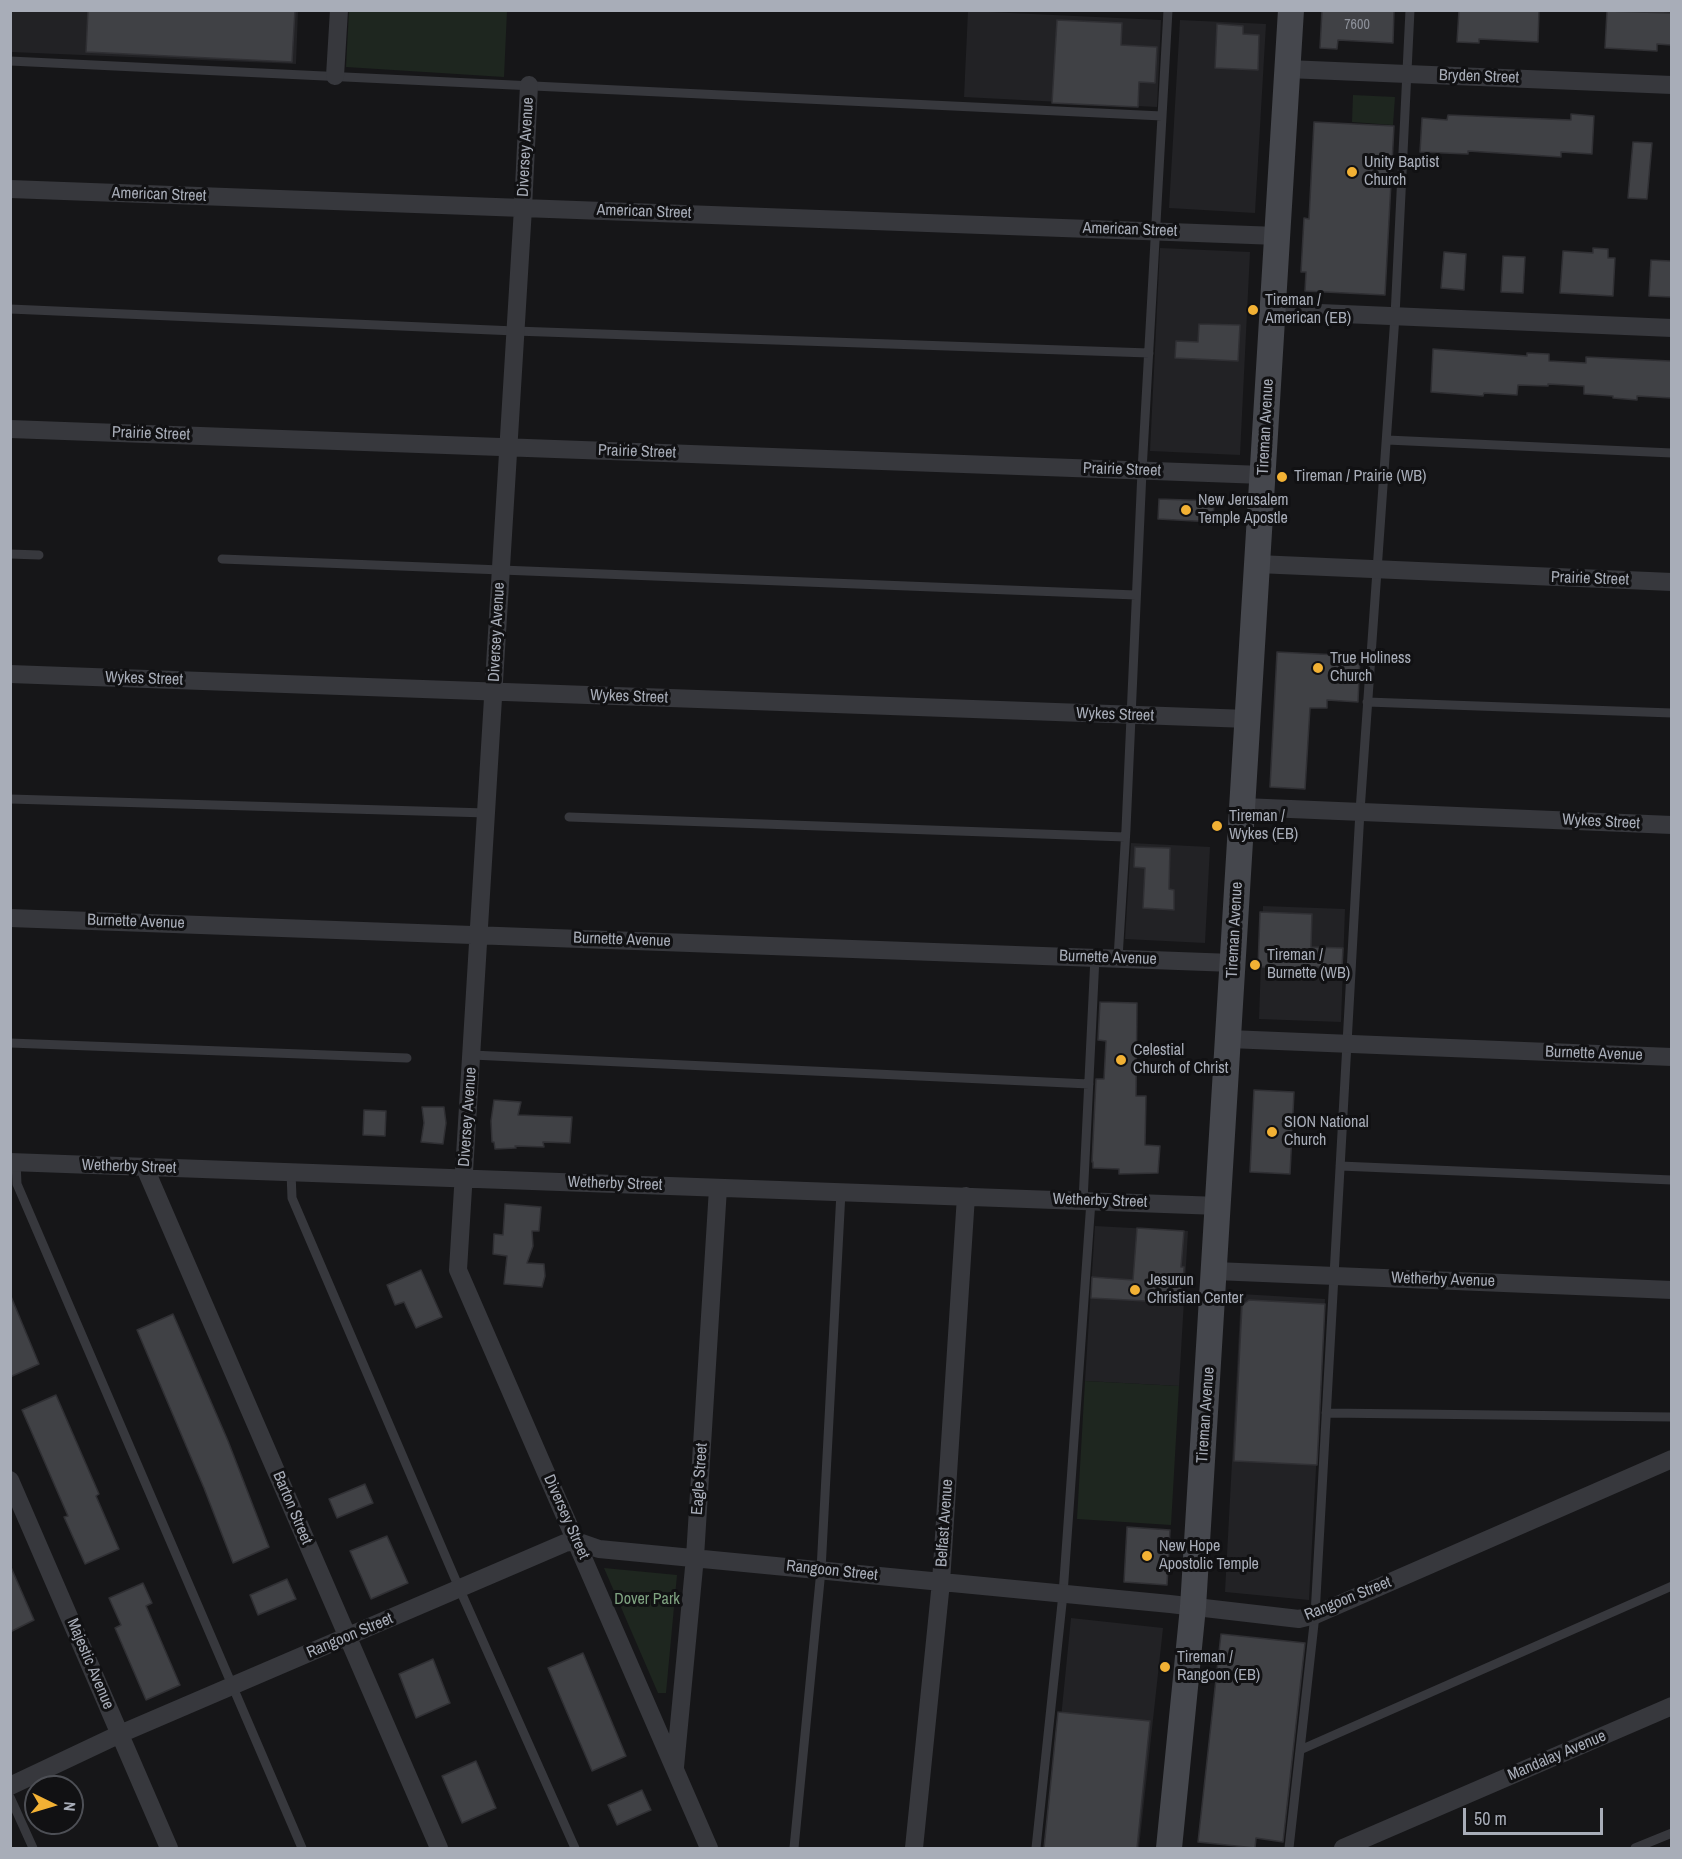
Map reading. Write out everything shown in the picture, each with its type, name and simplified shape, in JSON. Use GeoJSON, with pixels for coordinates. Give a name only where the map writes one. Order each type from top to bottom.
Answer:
{"type":"FeatureCollection","features":[{"type":"Feature","properties":{"kind":"street"},"geometry":{"type":"LineString","coordinates":[[335,76],[339,10]]}},
{"type":"Feature","properties":{"kind":"street","name":"Tireman Avenue"},"geometry":{"type":"LineString","coordinates":[[1169,1848],[1193,1607],[1291,10]]}},
{"type":"Feature","properties":{"kind":"street","name":"Bryden Street"},"geometry":{"type":"LineString","coordinates":[[1287,69],[1671,85]]}},
{"type":"Feature","properties":{"kind":"street","name":"Diversey Avenue"},"geometry":{"type":"LineString","coordinates":[[464,1179],[529,85]]}},
{"type":"Feature","properties":{"kind":"street","name":"American Street"},"geometry":{"type":"LineString","coordinates":[[10,189],[1278,236]]}},
{"type":"Feature","properties":{"kind":"street"},"geometry":{"type":"LineString","coordinates":[[1273,311],[1671,328]]}},
{"type":"Feature","properties":{"kind":"street","name":"Prairie Street"},"geometry":{"type":"LineString","coordinates":[[10,429],[1263,475]]}},
{"type":"Feature","properties":{"kind":"street","name":"Prairie Street"},"geometry":{"type":"LineString","coordinates":[[1257,564],[1671,582]]}},
{"type":"Feature","properties":{"kind":"street","name":"Wykes Street"},"geometry":{"type":"LineString","coordinates":[[10,674],[1248,719]]}},
{"type":"Feature","properties":{"kind":"street","name":"Wykes Street"},"geometry":{"type":"LineString","coordinates":[[1243,807],[1671,825]]}},
{"type":"Feature","properties":{"kind":"street","name":"Burnette Avenue"},"geometry":{"type":"LineString","coordinates":[[10,918],[1233,963]]}},
{"type":"Feature","properties":{"kind":"street","name":"Burnette Avenue"},"geometry":{"type":"LineString","coordinates":[[1229,1039],[1671,1057]]}},
{"type":"Feature","properties":{"kind":"street","name":"Wetherby Street"},"geometry":{"type":"LineString","coordinates":[[13,1162],[1219,1206]]}},
{"type":"Feature","properties":{"kind":"street","name":"Barton Street"},"geometry":{"type":"LineString","coordinates":[[145,1168],[439,1848]]}},
{"type":"Feature","properties":{"kind":"street","name":"Diversey Street"},"geometry":{"type":"LineString","coordinates":[[464,1179],[458,1270],[709,1848]]}},
{"type":"Feature","properties":{"kind":"street","name":"Eagle Street"},"geometry":{"type":"LineString","coordinates":[[675,1769],[695,1557],[718,1188]]}},
{"type":"Feature","properties":{"kind":"street","name":"Belfast Avenue"},"geometry":{"type":"LineString","coordinates":[[914,1848],[941,1582],[966,1196]]}},
{"type":"Feature","properties":{"kind":"street","name":"Wetherby Avenue"},"geometry":{"type":"LineString","coordinates":[[1215,1270],[1671,1290]]}},
{"type":"Feature","properties":{"kind":"street","name":"Rangoon Street"},"geometry":{"type":"LineString","coordinates":[[10,1786],[120,1734],[566,1543],[576,1541],[599,1549],[1299,1619],[1315,1615],[1671,1458]]}},
{"type":"Feature","properties":{"kind":"street","name":"Majestic Avenue"},"geometry":{"type":"LineString","coordinates":[[10,1480],[169,1848]]}},
{"type":"Feature","properties":{"kind":"street","name":"Mandalay Avenue"},"geometry":{"type":"LineString","coordinates":[[1343,1848],[1671,1706]]}},
{"type":"Feature","properties":{"kind":"lane"},"geometry":{"type":"LineString","coordinates":[[1118,958],[1168,10]]}},
{"type":"Feature","properties":{"kind":"lane"},"geometry":{"type":"LineString","coordinates":[[1289,1848],[1315,1615],[1360,811],[1395,316],[1410,10]]}},
{"type":"Feature","properties":{"kind":"lane"},"geometry":{"type":"LineString","coordinates":[[10,61],[1162,116]]}},
{"type":"Feature","properties":{"kind":"lane"},"geometry":{"type":"LineString","coordinates":[[10,309],[515,331],[1149,353]]}},
{"type":"Feature","properties":{"kind":"lane"},"geometry":{"type":"LineString","coordinates":[[1386,440],[1671,453]]}},
{"type":"Feature","properties":{"kind":"lane"},"geometry":{"type":"LineString","coordinates":[[10,554],[39,555]]}},
{"type":"Feature","properties":{"kind":"lane"},"geometry":{"type":"LineString","coordinates":[[222,559],[1136,595]]}},
{"type":"Feature","properties":{"kind":"lane"},"geometry":{"type":"LineString","coordinates":[[1367,702],[1671,713]]}},
{"type":"Feature","properties":{"kind":"lane"},"geometry":{"type":"LineString","coordinates":[[10,799],[487,813]]}},
{"type":"Feature","properties":{"kind":"lane"},"geometry":{"type":"LineString","coordinates":[[569,817],[1125,837]]}},
{"type":"Feature","properties":{"kind":"lane"},"geometry":{"type":"LineString","coordinates":[[1036,1848],[1063,1594],[1087,1201],[1089,1084],[1095,957]]}},
{"type":"Feature","properties":{"kind":"lane"},"geometry":{"type":"LineString","coordinates":[[10,1043],[407,1058]]}},
{"type":"Feature","properties":{"kind":"lane"},"geometry":{"type":"LineString","coordinates":[[472,1055],[1089,1084]]}},
{"type":"Feature","properties":{"kind":"lane"},"geometry":{"type":"LineString","coordinates":[[13,1162],[17,1184],[302,1848]]}},
{"type":"Feature","properties":{"kind":"lane"},"geometry":{"type":"LineString","coordinates":[[1340,1166],[1671,1180]]}},
{"type":"Feature","properties":{"kind":"lane"},"geometry":{"type":"LineString","coordinates":[[291,1173],[292,1198],[460,1590],[575,1848]]}},
{"type":"Feature","properties":{"kind":"lane"},"geometry":{"type":"LineString","coordinates":[[794,1848],[821,1570],[841,1192]]}},
{"type":"Feature","properties":{"kind":"lane"},"geometry":{"type":"LineString","coordinates":[[1326,1413],[1671,1417]]}},
{"type":"Feature","properties":{"kind":"lane"},"geometry":{"type":"LineString","coordinates":[[1300,1750],[1671,1586]]}},
{"type":"Feature","properties":{"kind":"lane"},"geometry":{"type":"LineString","coordinates":[[10,1797],[33,1848]]}},
{"type":"Feature","properties":{"kind":"lane"},"geometry":{"type":"LineString","coordinates":[[1635,1848],[1671,1833]]}},
{"type":"Feature","properties":{"kind":"shaded area"},"geometry":{"type":"Polygon","coordinates":[[[11,11],[298,11],[296,64],[11,52],[11,11]]]}},
{"type":"Feature","properties":{"kind":"shaded area"},"geometry":{"type":"Polygon","coordinates":[[[968,11],[1161,20],[1157,107],[964,97],[968,11]]]}},
{"type":"Feature","properties":{"kind":"shaded area"},"geometry":{"type":"Polygon","coordinates":[[[1180,20],[1266,24],[1255,213],[1169,208],[1180,20]]]}},
{"type":"Feature","properties":{"kind":"shaded area"},"geometry":{"type":"Polygon","coordinates":[[[1160,248],[1250,252],[1240,455],[1150,451],[1160,248]]]}},
{"type":"Feature","properties":{"kind":"shaded area"},"geometry":{"type":"Polygon","coordinates":[[[1131,843],[1210,847],[1205,943],[1125,939],[1131,843]]]}},
{"type":"Feature","properties":{"kind":"shaded area"},"geometry":{"type":"Polygon","coordinates":[[[1263,906],[1345,909],[1341,1022],[1259,1019],[1263,906]]]}},
{"type":"Feature","properties":{"kind":"shaded area"},"geometry":{"type":"Polygon","coordinates":[[[1095,1226],[1188,1231],[1179,1386],[1085,1381],[1095,1226]]]}},
{"type":"Feature","properties":{"kind":"shaded area"},"geometry":{"type":"Polygon","coordinates":[[[1241,1294],[1325,1299],[1309,1600],[1225,1592],[1241,1294]]]}},
{"type":"Feature","properties":{"kind":"shaded area"},"geometry":{"type":"Polygon","coordinates":[[[1071,1618],[1163,1628],[1139,1848],[1048,1848],[1071,1618]]]}},
{"type":"Feature","properties":{"kind":"green space"},"geometry":{"type":"Polygon","coordinates":[[[349,11],[507,11],[504,77],[346,67],[349,11]]]}},
{"type":"Feature","properties":{"kind":"green space"},"geometry":{"type":"Polygon","coordinates":[[[1353,95],[1395,97],[1393,125],[1352,122],[1353,95]]]}},
{"type":"Feature","properties":{"kind":"green space"},"geometry":{"type":"Polygon","coordinates":[[[1085,1381],[1179,1386],[1171,1525],[1077,1519],[1085,1381]]]}},
{"type":"Feature","properties":{"kind":"green space","name":"Dover Park"},"geometry":{"type":"Polygon","coordinates":[[[604,1568],[677,1575],[666,1693],[658,1693],[604,1568]]]}},
{"type":"Feature","properties":{"kind":"building"},"geometry":{"type":"Polygon","coordinates":[[[88,10],[295,10],[292,62],[86,52],[88,10]]]}},
{"type":"Feature","properties":{"kind":"building"},"geometry":{"type":"Polygon","coordinates":[[[1322,10],[1394,10],[1393,43],[1338,40],[1337,49],[1320,48],[1322,10]]]}},
{"type":"Feature","properties":{"kind":"building"},"geometry":{"type":"Polygon","coordinates":[[[1459,10],[1539,10],[1538,42],[1479,39],[1479,43],[1457,42],[1459,10]]]}},
{"type":"Feature","properties":{"kind":"building"},"geometry":{"type":"Polygon","coordinates":[[[1607,11],[1671,13],[1671,45],[1657,44],[1657,51],[1605,48],[1607,11]]]}},
{"type":"Feature","properties":{"kind":"building"},"geometry":{"type":"Polygon","coordinates":[[[1057,20],[1122,23],[1121,45],[1157,47],[1155,83],[1139,82],[1138,107],[1052,103],[1057,20]]]}},
{"type":"Feature","properties":{"kind":"building"},"geometry":{"type":"Polygon","coordinates":[[[1217,24],[1243,26],[1243,34],[1259,35],[1258,70],[1215,68],[1217,24]]]}},
{"type":"Feature","properties":{"kind":"building"},"geometry":{"type":"Polygon","coordinates":[[[1571,114],[1594,116],[1592,154],[1561,152],[1561,157],[1468,151],[1468,154],[1420,152],[1422,118],[1447,120],[1448,115],[1571,120],[1571,114]]]}},
{"type":"Feature","properties":{"kind":"building","name":"Unity Baptist Church"},"geometry":{"type":"Polygon","coordinates":[[[1314,122],[1394,126],[1385,295],[1305,291],[1306,272],[1301,272],[1304,218],[1309,219],[1314,122]]]}},
{"type":"Feature","properties":{"kind":"building"},"geometry":{"type":"Polygon","coordinates":[[[1633,142],[1652,143],[1647,199],[1628,198],[1633,142]]]}},
{"type":"Feature","properties":{"kind":"building"},"geometry":{"type":"Polygon","coordinates":[[[1593,248],[1608,249],[1608,258],[1615,258],[1613,296],[1560,293],[1563,251],[1593,253],[1593,248]]]}},
{"type":"Feature","properties":{"kind":"building"},"geometry":{"type":"Polygon","coordinates":[[[1444,252],[1466,254],[1464,290],[1441,288],[1444,252]]]}},
{"type":"Feature","properties":{"kind":"building"},"geometry":{"type":"Polygon","coordinates":[[[1503,256],[1525,257],[1523,293],[1501,292],[1503,256]]]}},
{"type":"Feature","properties":{"kind":"building"},"geometry":{"type":"Polygon","coordinates":[[[1651,260],[1671,261],[1671,297],[1649,296],[1651,260]]]}},
{"type":"Feature","properties":{"kind":"building"},"geometry":{"type":"Polygon","coordinates":[[[1199,324],[1240,325],[1238,361],[1175,358],[1176,341],[1198,342],[1199,324]]]}},
{"type":"Feature","properties":{"kind":"building"},"geometry":{"type":"Polygon","coordinates":[[[1433,349],[1527,356],[1527,353],[1549,354],[1549,361],[1586,363],[1586,357],[1671,361],[1671,398],[1637,396],[1637,400],[1613,398],[1613,396],[1584,394],[1584,386],[1548,384],[1548,386],[1518,385],[1517,395],[1484,393],[1483,396],[1431,392],[1433,349]]]}},
{"type":"Feature","properties":{"kind":"building","name":"New Jerusalem Temple Apostle"},"geometry":{"type":"Polygon","coordinates":[[[1159,499],[1214,501],[1213,522],[1158,519],[1159,499]]]}},
{"type":"Feature","properties":{"kind":"building"},"geometry":{"type":"Polygon","coordinates":[[[1277,652],[1360,656],[1358,702],[1327,700],[1327,708],[1310,708],[1305,789],[1270,787],[1277,652]]]}},
{"type":"Feature","properties":{"kind":"building"},"geometry":{"type":"Polygon","coordinates":[[[1135,847],[1170,848],[1169,889],[1174,890],[1174,910],[1143,908],[1145,868],[1134,867],[1135,847]]]}},
{"type":"Feature","properties":{"kind":"building"},"geometry":{"type":"Polygon","coordinates":[[[1260,912],[1312,914],[1311,947],[1343,948],[1342,968],[1258,967],[1260,912]]]}},
{"type":"Feature","properties":{"kind":"building","name":"Celestial Church of Christ"},"geometry":{"type":"Polygon","coordinates":[[[1100,1002],[1137,1003],[1136,1096],[1146,1096],[1145,1145],[1160,1146],[1158,1173],[1119,1174],[1119,1169],[1093,1168],[1096,1079],[1104,1079],[1106,1041],[1098,1040],[1100,1002]]]}},
{"type":"Feature","properties":{"kind":"building","name":"SION National Church"},"geometry":{"type":"Polygon","coordinates":[[[1254,1090],[1294,1092],[1290,1174],[1250,1172],[1254,1090]]]}},
{"type":"Feature","properties":{"kind":"building"},"geometry":{"type":"Polygon","coordinates":[[[494,1100],[521,1102],[518,1115],[572,1117],[570,1143],[543,1142],[544,1147],[515,1146],[516,1148],[495,1149],[494,1142],[492,1142],[491,1121],[494,1100]]]}},
{"type":"Feature","properties":{"kind":"building"},"geometry":{"type":"Polygon","coordinates":[[[422,1107],[444,1107],[446,1123],[443,1144],[421,1142],[424,1123],[422,1107]]]}},
{"type":"Feature","properties":{"kind":"building"},"geometry":{"type":"Polygon","coordinates":[[[364,1110],[386,1111],[385,1136],[363,1135],[364,1110]]]}},
{"type":"Feature","properties":{"kind":"building"},"geometry":{"type":"Polygon","coordinates":[[[505,1204],[541,1207],[539,1231],[532,1231],[533,1246],[527,1263],[544,1264],[545,1276],[542,1287],[504,1284],[507,1256],[493,1254],[494,1234],[503,1235],[505,1204]]]}},
{"type":"Feature","properties":{"kind":"building"},"geometry":{"type":"Polygon","coordinates":[[[1137,1228],[1184,1231],[1181,1267],[1184,1267],[1182,1303],[1091,1298],[1092,1277],[1133,1280],[1137,1228]]]}},
{"type":"Feature","properties":{"kind":"building"},"geometry":{"type":"Polygon","coordinates":[[[421,1270],[442,1317],[416,1328],[404,1302],[395,1305],[387,1285],[421,1270]]]}},
{"type":"Feature","properties":{"kind":"building"},"geometry":{"type":"Polygon","coordinates":[[[10,1294],[39,1364],[10,1377],[10,1294]]]}},
{"type":"Feature","properties":{"kind":"building"},"geometry":{"type":"Polygon","coordinates":[[[1249,1300],[1325,1304],[1317,1465],[1234,1461],[1242,1305],[1249,1300]]]}},
{"type":"Feature","properties":{"kind":"building"},"geometry":{"type":"Polygon","coordinates":[[[173,1314],[228,1441],[269,1547],[233,1563],[137,1330],[173,1314]]]}},
{"type":"Feature","properties":{"kind":"building"},"geometry":{"type":"Polygon","coordinates":[[[56,1395],[99,1494],[96,1496],[119,1549],[85,1564],[64,1517],[68,1516],[22,1410],[56,1395]]]}},
{"type":"Feature","properties":{"kind":"building"},"geometry":{"type":"Polygon","coordinates":[[[365,1484],[373,1503],[337,1518],[329,1499],[365,1484]]]}},
{"type":"Feature","properties":{"kind":"building","name":"New Hope Apostolic Temple"},"geometry":{"type":"Polygon","coordinates":[[[1127,1527],[1170,1530],[1167,1585],[1124,1582],[1127,1527]]]}},
{"type":"Feature","properties":{"kind":"building"},"geometry":{"type":"Polygon","coordinates":[[[387,1536],[408,1583],[371,1599],[350,1551],[387,1536]]]}},
{"type":"Feature","properties":{"kind":"building"},"geometry":{"type":"Polygon","coordinates":[[[10,1565],[34,1620],[10,1632],[10,1565]]]}},
{"type":"Feature","properties":{"kind":"building"},"geometry":{"type":"Polygon","coordinates":[[[287,1579],[296,1599],[258,1615],[250,1595],[287,1579]]]}},
{"type":"Feature","properties":{"kind":"building"},"geometry":{"type":"Polygon","coordinates":[[[143,1583],[152,1603],[146,1606],[180,1685],[146,1700],[115,1628],[121,1625],[109,1598],[143,1583]]]}},
{"type":"Feature","properties":{"kind":"building"},"geometry":{"type":"Polygon","coordinates":[[[1221,1634],[1305,1643],[1283,1842],[1256,1838],[1255,1848],[1198,1842],[1221,1634]]]}},
{"type":"Feature","properties":{"kind":"building"},"geometry":{"type":"Polygon","coordinates":[[[583,1653],[626,1756],[592,1771],[548,1668],[583,1653]]]}},
{"type":"Feature","properties":{"kind":"building"},"geometry":{"type":"Polygon","coordinates":[[[433,1659],[450,1703],[416,1718],[399,1674],[433,1659]]]}},
{"type":"Feature","properties":{"kind":"building"},"geometry":{"type":"Polygon","coordinates":[[[1058,1712],[1150,1721],[1137,1848],[1044,1848],[1058,1712]]]}},
{"type":"Feature","properties":{"kind":"building"},"geometry":{"type":"Polygon","coordinates":[[[476,1761],[496,1808],[462,1823],[442,1776],[476,1761]]]}},
{"type":"Feature","properties":{"kind":"building"},"geometry":{"type":"Polygon","coordinates":[[[642,1790],[651,1810],[617,1825],[608,1805],[642,1790]]]}},
{"type":"Feature","properties":{"kind":"place","name":"Unity Baptist Church"},"geometry":{"type":"Point","coordinates":[1352,172]}},
{"type":"Feature","properties":{"kind":"place","name":"Tireman / American (EB)"},"geometry":{"type":"Point","coordinates":[1253,310]}},
{"type":"Feature","properties":{"kind":"place","name":"Tireman / Prairie (WB)"},"geometry":{"type":"Point","coordinates":[1282,477]}},
{"type":"Feature","properties":{"kind":"place","name":"New Jerusalem Temple Apostle"},"geometry":{"type":"Point","coordinates":[1186,510]}},
{"type":"Feature","properties":{"kind":"place","name":"True Holiness Church"},"geometry":{"type":"Point","coordinates":[1318,668]}},
{"type":"Feature","properties":{"kind":"place","name":"Tireman / Wykes (EB)"},"geometry":{"type":"Point","coordinates":[1217,826]}},
{"type":"Feature","properties":{"kind":"place","name":"Tireman / Burnette (WB)"},"geometry":{"type":"Point","coordinates":[1255,965]}},
{"type":"Feature","properties":{"kind":"place","name":"Celestial Church of Christ"},"geometry":{"type":"Point","coordinates":[1121,1060]}},
{"type":"Feature","properties":{"kind":"place","name":"SION National Church"},"geometry":{"type":"Point","coordinates":[1272,1132]}},
{"type":"Feature","properties":{"kind":"place","name":"Jesurun Christian Center"},"geometry":{"type":"Point","coordinates":[1135,1290]}},
{"type":"Feature","properties":{"kind":"place","name":"New Hope Apostolic Temple"},"geometry":{"type":"Point","coordinates":[1147,1556]}},
{"type":"Feature","properties":{"kind":"place","name":"Tireman / Rangoon (EB)"},"geometry":{"type":"Point","coordinates":[1165,1667]}}]}
